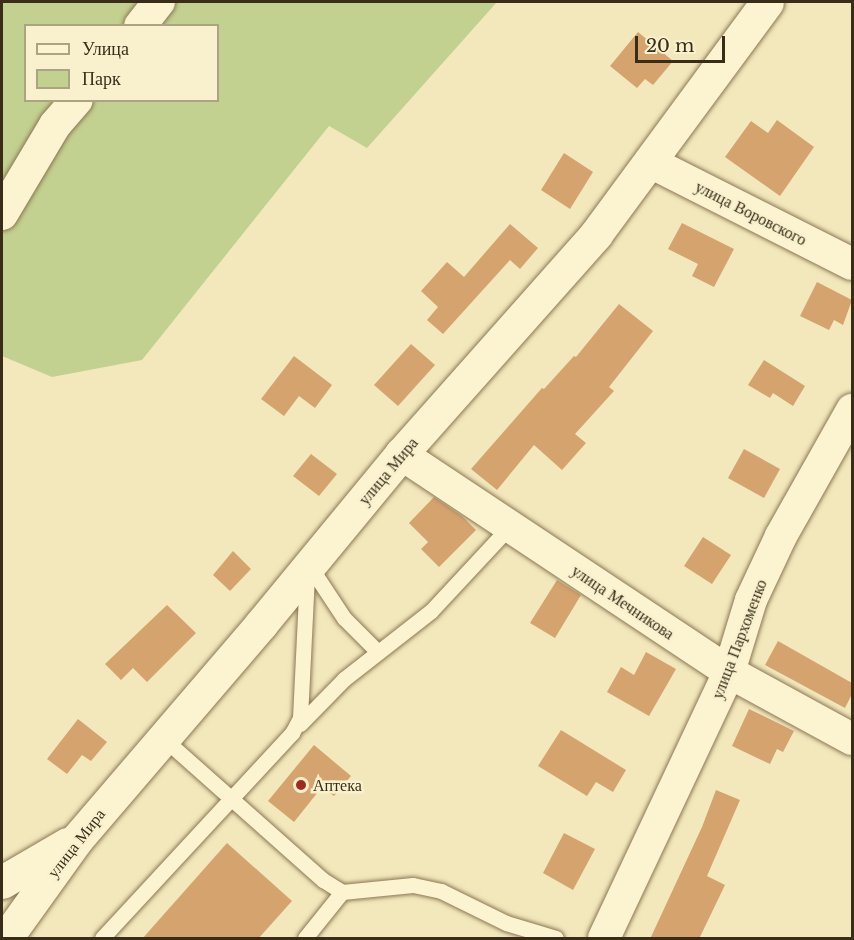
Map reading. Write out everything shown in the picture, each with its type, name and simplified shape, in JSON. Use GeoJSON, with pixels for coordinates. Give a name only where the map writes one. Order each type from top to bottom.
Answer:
{"type":"FeatureCollection","features":[{"type":"Feature","properties":{"kind":"street"},"geometry":{"type":"LineString","coordinates":[[142,24],[159,2]]}},
{"type":"Feature","properties":{"kind":"street","name":"улица Мира"},"geometry":{"type":"LineString","coordinates":[[6,939],[77,839],[401,454],[596,234],[767,2]]}},
{"type":"Feature","properties":{"kind":"street"},"geometry":{"type":"LineString","coordinates":[[2,214],[56,125],[75,102]]}},
{"type":"Feature","properties":{"kind":"street","name":"улица Воровского"},"geometry":{"type":"LineString","coordinates":[[650,162],[852,264]]}},
{"type":"Feature","properties":{"kind":"street","name":"улица Пархоменко"},"geometry":{"type":"LineString","coordinates":[[604,939],[729,672],[751,600],[771,557],[852,410]]}},
{"type":"Feature","properties":{"kind":"street","name":"улица Мечникова"},"geometry":{"type":"LineString","coordinates":[[401,454],[729,672],[852,739]]}},
{"type":"Feature","properties":{"kind":"street"},"geometry":{"type":"LineString","coordinates":[[2,882],[77,839]]}},
{"type":"Feature","properties":{"kind":"lane"},"geometry":{"type":"LineString","coordinates":[[102,939],[319,702],[431,611],[510,526]]}},
{"type":"Feature","properties":{"kind":"lane"},"geometry":{"type":"LineString","coordinates":[[309,565],[344,618],[378,652]]}},
{"type":"Feature","properties":{"kind":"lane"},"geometry":{"type":"LineString","coordinates":[[292,733],[300,718],[303,704],[305,588],[309,565]]}},
{"type":"Feature","properties":{"kind":"lane"},"geometry":{"type":"LineString","coordinates":[[163,738],[323,880],[342,892],[413,885],[441,891],[506,923],[556,939]]}},
{"type":"Feature","properties":{"kind":"lane"},"geometry":{"type":"LineString","coordinates":[[305,939],[342,892]]}},
{"type":"Feature","properties":{"kind":"green space"},"geometry":{"type":"Polygon","coordinates":[[[2,2],[497,2],[367,148],[329,126],[142,360],[52,377],[2,356],[2,2]]]}},
{"type":"Feature","properties":{"kind":"building"},"geometry":{"type":"Polygon","coordinates":[[[638,32],[673,61],[653,85],[645,79],[637,88],[610,66],[638,32]]]}},
{"type":"Feature","properties":{"kind":"building"},"geometry":{"type":"Polygon","coordinates":[[[777,120],[814,147],[780,196],[725,157],[751,121],[768,133],[777,120]]]}},
{"type":"Feature","properties":{"kind":"building"},"geometry":{"type":"Polygon","coordinates":[[[564,153],[593,172],[570,209],[541,190],[564,153]]]}},
{"type":"Feature","properties":{"kind":"building"},"geometry":{"type":"Polygon","coordinates":[[[682,223],[734,249],[714,287],[692,276],[698,264],[668,249],[682,223]]]}},
{"type":"Feature","properties":{"kind":"building"},"geometry":{"type":"Polygon","coordinates":[[[510,224],[538,248],[520,269],[510,260],[443,334],[427,320],[438,307],[421,291],[447,262],[464,277],[510,224]]]}},
{"type":"Feature","properties":{"kind":"building"},"geometry":{"type":"Polygon","coordinates":[[[817,282],[852,300],[843,325],[834,320],[829,330],[800,316],[817,282]]]}},
{"type":"Feature","properties":{"kind":"building"},"geometry":{"type":"Polygon","coordinates":[[[619,304],[653,331],[609,387],[614,391],[575,434],[586,443],[562,470],[534,445],[497,490],[471,469],[542,388],[544,389],[574,356],[576,357],[619,304]]]}},
{"type":"Feature","properties":{"kind":"building"},"geometry":{"type":"Polygon","coordinates":[[[411,344],[435,365],[398,406],[374,385],[411,344]]]}},
{"type":"Feature","properties":{"kind":"building"},"geometry":{"type":"Polygon","coordinates":[[[294,356],[332,385],[315,408],[299,396],[284,416],[261,399],[294,356]]]}},
{"type":"Feature","properties":{"kind":"building"},"geometry":{"type":"Polygon","coordinates":[[[764,360],[805,386],[793,406],[773,393],[770,398],[748,385],[764,360]]]}},
{"type":"Feature","properties":{"kind":"building"},"geometry":{"type":"Polygon","coordinates":[[[744,449],[780,469],[764,498],[728,478],[744,449]]]}},
{"type":"Feature","properties":{"kind":"building"},"geometry":{"type":"Polygon","coordinates":[[[311,454],[337,474],[319,496],[293,476],[311,454]]]}},
{"type":"Feature","properties":{"kind":"building"},"geometry":{"type":"Polygon","coordinates":[[[434,497],[462,516],[476,530],[439,567],[421,549],[428,542],[409,523],[434,497]]]}},
{"type":"Feature","properties":{"kind":"building"},"geometry":{"type":"Polygon","coordinates":[[[703,537],[731,555],[712,584],[684,566],[703,537]]]}},
{"type":"Feature","properties":{"kind":"building"},"geometry":{"type":"Polygon","coordinates":[[[233,551],[251,569],[230,591],[213,575],[233,551]]]}},
{"type":"Feature","properties":{"kind":"building"},"geometry":{"type":"Polygon","coordinates":[[[557,580],[581,595],[555,638],[530,623],[557,580]]]}},
{"type":"Feature","properties":{"kind":"building"},"geometry":{"type":"Polygon","coordinates":[[[167,605],[196,633],[147,682],[133,668],[121,680],[105,664],[167,605]]]}},
{"type":"Feature","properties":{"kind":"building"},"geometry":{"type":"Polygon","coordinates":[[[778,641],[852,683],[852,694],[845,708],[765,665],[778,641]]]}},
{"type":"Feature","properties":{"kind":"building"},"geometry":{"type":"Polygon","coordinates":[[[646,652],[676,669],[649,716],[607,692],[621,667],[634,675],[646,652]]]}},
{"type":"Feature","properties":{"kind":"building"},"geometry":{"type":"Polygon","coordinates":[[[749,709],[794,731],[783,752],[777,749],[770,764],[732,746],[749,709]]]}},
{"type":"Feature","properties":{"kind":"building"},"geometry":{"type":"Polygon","coordinates":[[[78,719],[107,742],[91,761],[82,755],[67,774],[47,759],[78,719]]]}},
{"type":"Feature","properties":{"kind":"building"},"geometry":{"type":"Polygon","coordinates":[[[561,730],[626,770],[613,792],[596,782],[587,796],[538,766],[561,730]]]}},
{"type":"Feature","properties":{"kind":"building"},"geometry":{"type":"Polygon","coordinates":[[[314,745],[351,776],[334,796],[322,787],[294,822],[268,801],[314,745]]]}},
{"type":"Feature","properties":{"kind":"building"},"geometry":{"type":"Polygon","coordinates":[[[716,790],[740,800],[707,876],[725,885],[699,939],[650,939],[702,827],[716,790]]]}},
{"type":"Feature","properties":{"kind":"building"},"geometry":{"type":"Polygon","coordinates":[[[564,833],[595,849],[573,890],[543,873],[564,833]]]}},
{"type":"Feature","properties":{"kind":"building"},"geometry":{"type":"Polygon","coordinates":[[[227,843],[292,901],[258,939],[142,939],[227,843]]]}},
{"type":"Feature","properties":{"kind":"place","name":"Аптека"},"geometry":{"type":"Point","coordinates":[301,785]}}]}
